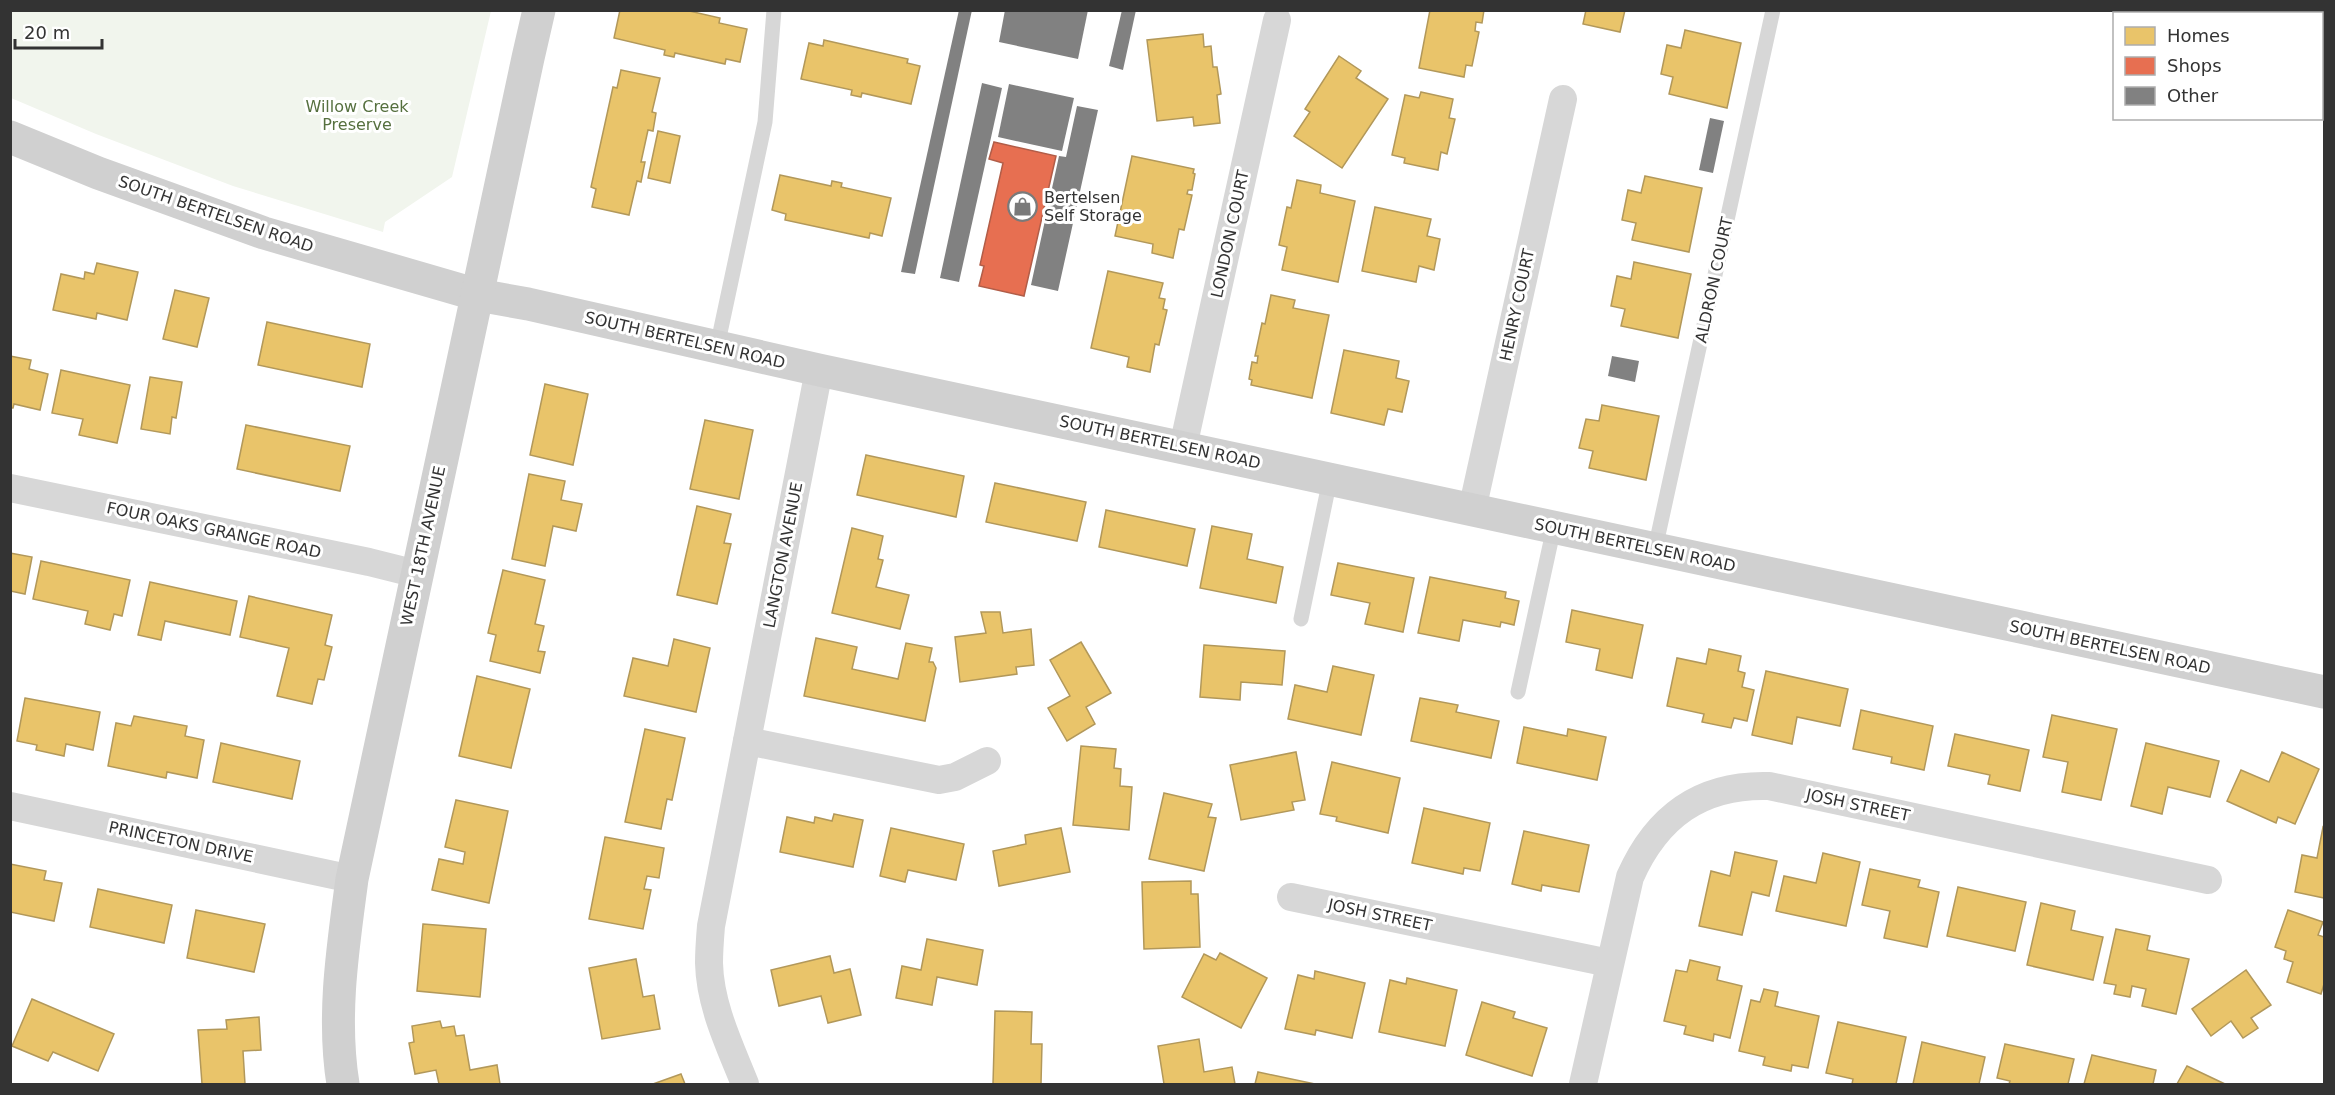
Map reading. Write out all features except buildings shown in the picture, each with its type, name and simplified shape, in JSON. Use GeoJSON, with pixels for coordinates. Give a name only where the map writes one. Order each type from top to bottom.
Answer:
{"type":"FeatureCollection","features":[{"type":"Feature","properties":{"kind":"main road","name":"WEST 18TH AVENUE"},"geometry":{"type":"LineString","coordinates":[[343,1084],[340,968],[352,879],[539,10]]}},
{"type":"Feature","properties":{"kind":"main road","name":"SOUTH BERTELSEN ROAD"},"geometry":{"type":"LineString","coordinates":[[10,136],[98,173],[264,233],[478,295],[2325,692]]}},
{"type":"Feature","properties":{"kind":"street","name":"LONDON COURT"},"geometry":{"type":"LineString","coordinates":[[1183,447],[1278,20]]}},
{"type":"Feature","properties":{"kind":"street","name":"HENRY COURT"},"geometry":{"type":"LineString","coordinates":[[1472,510],[1563,99]]}},
{"type":"Feature","properties":{"kind":"street","name":"LANGTON AVENUE"},"geometry":{"type":"LineString","coordinates":[[745,1084],[719,1018],[709,965],[711,926],[819,370]]}},
{"type":"Feature","properties":{"kind":"street","name":"FOUR OAKS GRANGE ROAD"},"geometry":{"type":"LineString","coordinates":[[10,488],[369,562],[417,574]]}},
{"type":"Feature","properties":{"kind":"street"},"geometry":{"type":"LineString","coordinates":[[747,741],[939,780],[955,777],[987,761]]}},
{"type":"Feature","properties":{"kind":"street","name":"JOSH STREET"},"geometry":{"type":"LineString","coordinates":[[1589,1083],[1609,963],[1630,877],[1654,834],[1672,816],[1697,800],[1720,791],[1769,786],[2208,880]]}},
{"type":"Feature","properties":{"kind":"street","name":"PRINCETON DRIVE"},"geometry":{"type":"LineString","coordinates":[[10,806],[352,879]]}},
{"type":"Feature","properties":{"kind":"street","name":"JOSH STREET"},"geometry":{"type":"LineString","coordinates":[[1291,897],[1609,963]]}},
{"type":"Feature","properties":{"kind":"lane"},"geometry":{"type":"LineString","coordinates":[[717,347],[765,122],[774,10]]}},
{"type":"Feature","properties":{"kind":"lane","name":"ALDRON COURT"},"geometry":{"type":"LineString","coordinates":[[1656,549],[1773,10]]}},
{"type":"Feature","properties":{"kind":"lane"},"geometry":{"type":"LineString","coordinates":[[1301,618],[1330,479]]}},
{"type":"Feature","properties":{"kind":"lane"},"geometry":{"type":"LineString","coordinates":[[1518,692],[1554,527]]}},
{"type":"Feature","properties":{"kind":"green space","name":"Willow Creek Preserve"},"geometry":{"type":"Polygon","coordinates":[[[10,11],[491,11],[452,177],[385,222],[383,232],[233,186],[96,134],[11,98],[10,11]]]}},
{"type":"Feature","properties":{"kind":"place","name":"Bertelsen Self Storage"},"geometry":{"type":"Point","coordinates":[1023,206]}}]}
